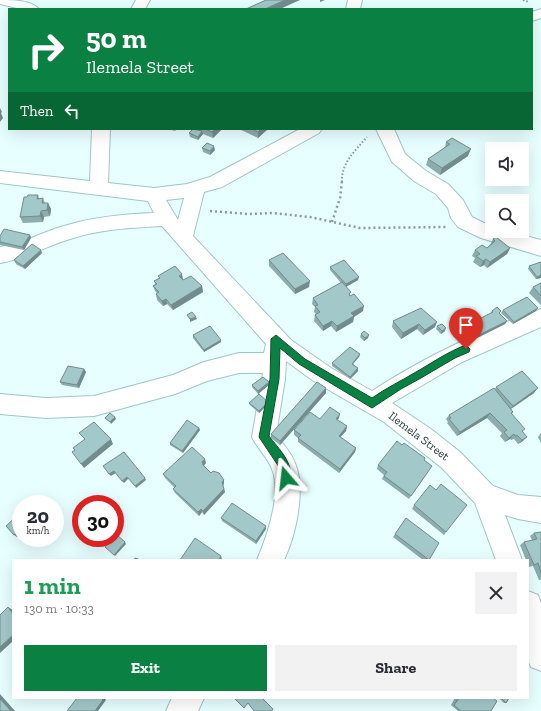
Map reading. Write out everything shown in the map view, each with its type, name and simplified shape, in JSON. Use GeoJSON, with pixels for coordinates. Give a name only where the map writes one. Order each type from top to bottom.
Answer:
{"type":"FeatureCollection","features":[{"type":"Feature","properties":{"kind":"street"},"geometry":{"type":"LineString","coordinates":[[0,0],[30,8]]}},
{"type":"Feature","properties":{"kind":"street"},"geometry":{"type":"LineString","coordinates":[[99,188],[100,130]]}},
{"type":"Feature","properties":{"kind":"street"},"geometry":{"type":"LineString","coordinates":[[0,177],[154,195],[196,188],[216,182],[311,130]]}},
{"type":"Feature","properties":{"kind":"street"},"geometry":{"type":"LineString","coordinates":[[377,131],[398,158],[420,176],[442,189],[456,205],[461,218],[465,222],[488,233],[541,248]]}},
{"type":"Feature","properties":{"kind":"street"},"geometry":{"type":"LineString","coordinates":[[183,237],[196,188]]}},
{"type":"Feature","properties":{"kind":"street","name":"Ilemela Street"},"geometry":{"type":"LineString","coordinates":[[154,195],[168,219],[183,237],[276,339],[302,362],[423,437],[451,460],[485,495],[518,507],[541,510]]}},
{"type":"Feature","properties":{"kind":"street"},"geometry":{"type":"LineString","coordinates":[[0,255],[22,251],[63,233],[86,227],[168,219]]}},
{"type":"Feature","properties":{"kind":"street"},"geometry":{"type":"LineString","coordinates":[[372,404],[398,386],[418,376],[452,355],[541,318]]}},
{"type":"Feature","properties":{"kind":"street"},"geometry":{"type":"LineString","coordinates":[[270,559],[276,548],[284,519],[287,490],[284,465],[264,437],[274,379],[276,339]]}},
{"type":"Feature","properties":{"kind":"street"},"geometry":{"type":"LineString","coordinates":[[0,404],[46,408],[94,406],[175,384],[204,372],[239,363],[274,363]]}},
{"type":"Feature","properties":{"kind":"street"},"geometry":{"type":"LineString","coordinates":[[485,495],[510,559]]}},
{"type":"Feature","properties":{"kind":"street"},"geometry":{"type":"LineString","coordinates":[[529,609],[541,657]]}},
{"type":"Feature","properties":{"kind":"street"},"geometry":{"type":"LineString","coordinates":[[180,711],[188,699]]}},
{"type":"Feature","properties":{"kind":"path"},"geometry":{"type":"LineString","coordinates":[[332,222],[339,204],[342,181],[340,174],[350,156],[377,131]]}},
{"type":"Feature","properties":{"kind":"path"},"geometry":{"type":"LineString","coordinates":[[190,209],[248,214],[272,213],[310,217],[360,228],[442,228],[465,222]]}},
{"type":"Feature","properties":{"kind":"building"},"geometry":{"type":"Polygon","coordinates":[[[266,0],[285,0],[267,8],[248,8],[266,0]]]}},
{"type":"Feature","properties":{"kind":"building"},"geometry":{"type":"Polygon","coordinates":[[[192,130],[202,131],[198,137],[189,133],[192,130]]]}},
{"type":"Feature","properties":{"kind":"building"},"geometry":{"type":"Polygon","coordinates":[[[452,138],[471,149],[442,168],[428,159],[450,144],[446,142],[452,138]]]}},
{"type":"Feature","properties":{"kind":"building"},"geometry":{"type":"Polygon","coordinates":[[[207,143],[214,146],[210,151],[202,148],[207,143]]]}},
{"type":"Feature","properties":{"kind":"building"},"geometry":{"type":"Polygon","coordinates":[[[28,195],[38,195],[37,199],[43,198],[42,203],[48,203],[47,210],[41,211],[40,216],[20,217],[24,197],[27,197],[28,195]]]}},
{"type":"Feature","properties":{"kind":"building"},"geometry":{"type":"Polygon","coordinates":[[[4,229],[30,235],[22,247],[0,242],[0,236],[4,229]]]}},
{"type":"Feature","properties":{"kind":"building"},"geometry":{"type":"Polygon","coordinates":[[[497,238],[510,248],[490,262],[486,259],[483,261],[476,256],[480,254],[475,250],[482,245],[487,248],[495,241],[493,239],[497,238]]]}},
{"type":"Feature","properties":{"kind":"building"},"geometry":{"type":"Polygon","coordinates":[[[32,244],[41,250],[23,266],[14,260],[32,244]]]}},
{"type":"Feature","properties":{"kind":"building"},"geometry":{"type":"Polygon","coordinates":[[[283,253],[310,281],[295,289],[269,260],[283,253]]]}},
{"type":"Feature","properties":{"kind":"building"},"geometry":{"type":"Polygon","coordinates":[[[344,260],[359,277],[346,284],[330,267],[344,260]]]}},
{"type":"Feature","properties":{"kind":"building"},"geometry":{"type":"Polygon","coordinates":[[[541,262],[541,275],[537,277],[529,266],[541,262]]]}},
{"type":"Feature","properties":{"kind":"building"},"geometry":{"type":"Polygon","coordinates":[[[175,266],[182,274],[179,276],[183,280],[191,276],[202,286],[171,305],[166,299],[162,301],[156,294],[159,292],[153,286],[157,284],[154,281],[160,278],[158,276],[175,266]]]}},
{"type":"Feature","properties":{"kind":"building"},"geometry":{"type":"Polygon","coordinates":[[[342,282],[351,292],[349,294],[350,296],[354,294],[364,306],[351,313],[354,316],[337,326],[332,321],[323,326],[315,315],[320,312],[315,306],[318,305],[313,298],[342,282]]]}},
{"type":"Feature","properties":{"kind":"building"},"geometry":{"type":"Polygon","coordinates":[[[541,283],[541,296],[533,287],[541,283]]]}},
{"type":"Feature","properties":{"kind":"building"},"geometry":{"type":"Polygon","coordinates":[[[527,297],[538,308],[514,322],[503,310],[527,297]]]}},
{"type":"Feature","properties":{"kind":"building"},"geometry":{"type":"Polygon","coordinates":[[[497,307],[501,311],[499,313],[507,321],[479,335],[469,324],[493,312],[492,311],[497,307]]]}},
{"type":"Feature","properties":{"kind":"building"},"geometry":{"type":"Polygon","coordinates":[[[421,308],[437,322],[425,330],[419,324],[403,333],[393,321],[421,308]]]}},
{"type":"Feature","properties":{"kind":"building"},"geometry":{"type":"Polygon","coordinates":[[[192,312],[196,317],[190,319],[187,315],[192,312]]]}},
{"type":"Feature","properties":{"kind":"building"},"geometry":{"type":"Polygon","coordinates":[[[442,324],[446,328],[442,331],[437,326],[442,324]]]}},
{"type":"Feature","properties":{"kind":"building"},"geometry":{"type":"Polygon","coordinates":[[[210,326],[221,340],[204,350],[193,335],[210,326]]]}},
{"type":"Feature","properties":{"kind":"building"},"geometry":{"type":"Polygon","coordinates":[[[364,331],[369,335],[365,338],[361,334],[364,331]]]}},
{"type":"Feature","properties":{"kind":"building"},"geometry":{"type":"Polygon","coordinates":[[[350,347],[360,354],[352,364],[358,368],[350,377],[332,363],[350,347]]]}},
{"type":"Feature","properties":{"kind":"building"},"geometry":{"type":"Polygon","coordinates":[[[68,366],[84,369],[77,385],[60,382],[68,366]]]}},
{"type":"Feature","properties":{"kind":"building"},"geometry":{"type":"Polygon","coordinates":[[[522,371],[538,388],[513,406],[496,387],[522,371]]]}},
{"type":"Feature","properties":{"kind":"building"},"geometry":{"type":"Polygon","coordinates":[[[263,377],[269,382],[258,391],[252,385],[263,377]]]}},
{"type":"Feature","properties":{"kind":"building"},"geometry":{"type":"Polygon","coordinates":[[[317,382],[326,388],[280,441],[271,434],[317,382]]]}},
{"type":"Feature","properties":{"kind":"building"},"geometry":{"type":"Polygon","coordinates":[[[494,388],[513,412],[511,413],[525,429],[522,431],[527,437],[522,440],[514,434],[509,438],[504,432],[507,430],[490,413],[460,432],[449,419],[451,418],[449,415],[494,388]]]}},
{"type":"Feature","properties":{"kind":"building"},"geometry":{"type":"Polygon","coordinates":[[[259,394],[268,402],[259,411],[249,403],[259,394]]]}},
{"type":"Feature","properties":{"kind":"building"},"geometry":{"type":"Polygon","coordinates":[[[330,407],[340,414],[336,419],[347,426],[339,436],[356,448],[340,469],[298,438],[301,435],[294,430],[310,412],[320,419],[330,407]]]}},
{"type":"Feature","properties":{"kind":"building"},"geometry":{"type":"Polygon","coordinates":[[[110,413],[115,417],[110,422],[105,418],[110,413]]]}},
{"type":"Feature","properties":{"kind":"building"},"geometry":{"type":"Polygon","coordinates":[[[187,420],[199,428],[182,451],[170,443],[187,420]]]}},
{"type":"Feature","properties":{"kind":"building"},"geometry":{"type":"Polygon","coordinates":[[[94,422],[111,439],[81,464],[72,452],[75,450],[73,448],[85,439],[79,433],[94,422]]]}},
{"type":"Feature","properties":{"kind":"building"},"geometry":{"type":"Polygon","coordinates":[[[397,441],[402,445],[404,443],[425,458],[424,460],[432,466],[411,496],[384,476],[387,472],[378,465],[397,441]]]}},
{"type":"Feature","properties":{"kind":"building"},"geometry":{"type":"Polygon","coordinates":[[[192,447],[205,459],[202,462],[203,465],[211,473],[213,471],[219,473],[224,480],[222,482],[224,489],[203,511],[201,509],[198,512],[173,489],[176,486],[163,474],[192,447]]]}},
{"type":"Feature","properties":{"kind":"building"},"geometry":{"type":"Polygon","coordinates":[[[124,452],[145,478],[135,486],[127,477],[122,481],[114,471],[109,474],[103,466],[124,452]]]}},
{"type":"Feature","properties":{"kind":"building"},"geometry":{"type":"Polygon","coordinates":[[[441,484],[467,505],[446,532],[414,505],[430,485],[436,490],[441,484]]]}},
{"type":"Feature","properties":{"kind":"building"},"geometry":{"type":"Polygon","coordinates":[[[232,503],[266,526],[256,541],[221,518],[232,503]]]}},
{"type":"Feature","properties":{"kind":"building"},"geometry":{"type":"Polygon","coordinates":[[[406,518],[439,543],[430,559],[428,559],[395,534],[406,518]]]}},
{"type":"Feature","properties":{"kind":"building"},"geometry":{"type":"Polygon","coordinates":[[[12,520],[12,533],[6,526],[12,520]]]}},
{"type":"Feature","properties":{"kind":"building"},"geometry":{"type":"Polygon","coordinates":[[[541,532],[541,572],[538,563],[534,565],[524,542],[537,539],[534,533],[541,532]]]}},
{"type":"Feature","properties":{"kind":"building"},"geometry":{"type":"Polygon","coordinates":[[[195,538],[221,556],[220,559],[181,559],[195,538]]]}},
{"type":"Feature","properties":{"kind":"building"},"geometry":{"type":"Polygon","coordinates":[[[105,547],[121,547],[114,555],[105,547]]]}},
{"type":"Feature","properties":{"kind":"building"},"geometry":{"type":"Polygon","coordinates":[[[8,607],[12,613],[12,636],[0,647],[0,615],[8,607]]]}},
{"type":"Feature","properties":{"kind":"building"},"geometry":{"type":"Polygon","coordinates":[[[0,699],[11,711],[0,711],[0,699]]]}},
{"type":"Feature","properties":{"kind":"building"},"geometry":{"type":"Polygon","coordinates":[[[76,699],[103,700],[95,711],[67,711],[76,699]]]}},
{"type":"Feature","properties":{"kind":"building"},"geometry":{"type":"Polygon","coordinates":[[[235,699],[263,699],[273,709],[272,711],[254,711],[248,703],[244,708],[235,699]]]}},
{"type":"Feature","properties":{"kind":"building"},"geometry":{"type":"Polygon","coordinates":[[[458,699],[494,699],[497,701],[491,711],[461,711],[454,705],[458,699]]]}},
{"type":"Feature","properties":{"kind":"building"},"geometry":{"type":"Polygon","coordinates":[[[502,699],[508,699],[506,703],[502,699]]]}},
{"type":"Feature","properties":{"kind":"route"},"geometry":{"type":"LineString","coordinates":[[286,478],[284,465],[264,437],[274,379],[276,339],[283,347],[302,362],[372,404],[398,386],[418,376],[452,355],[466,349]]}}]}
